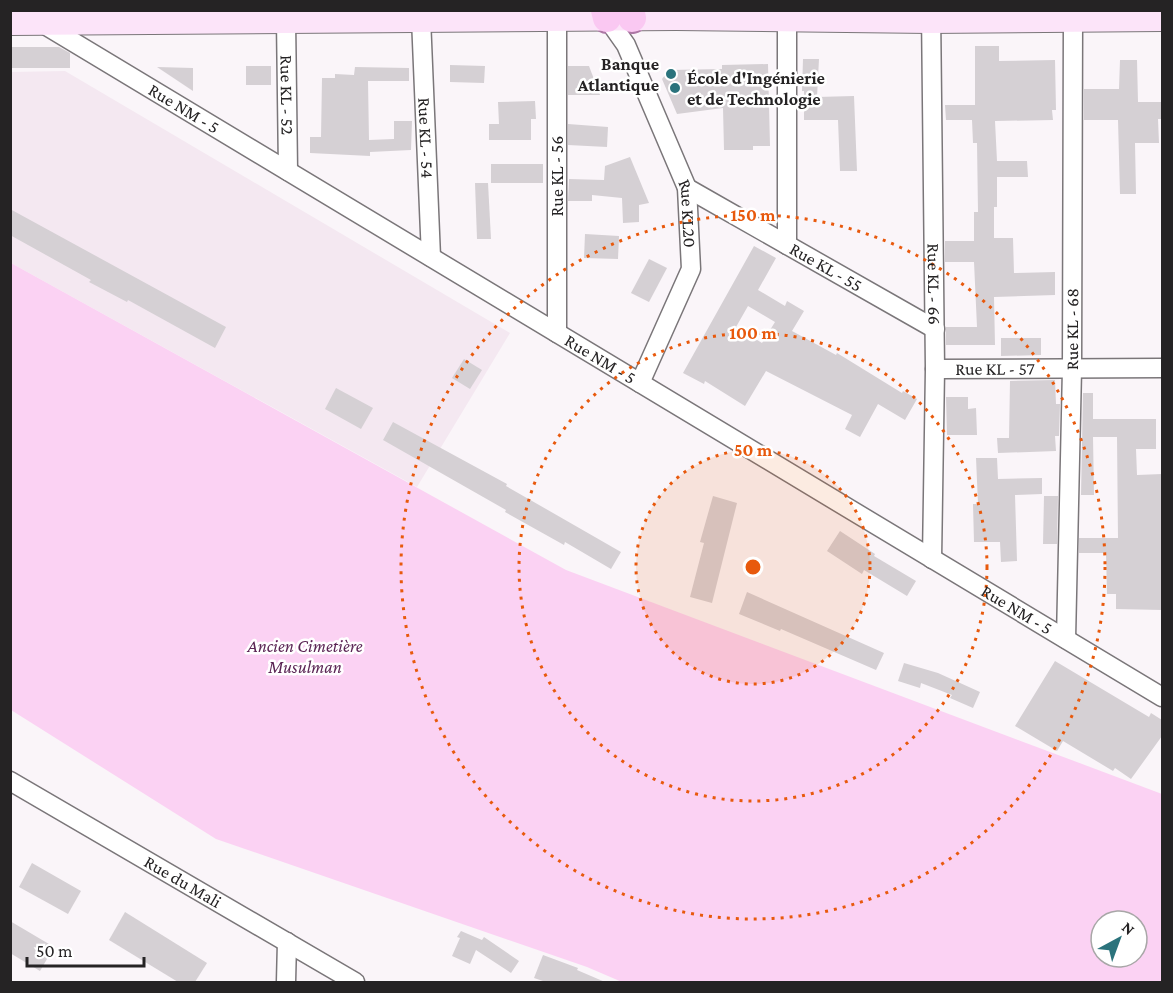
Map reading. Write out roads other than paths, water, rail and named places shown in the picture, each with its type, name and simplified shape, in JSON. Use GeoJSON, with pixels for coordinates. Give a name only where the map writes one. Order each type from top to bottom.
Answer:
{"type":"FeatureCollection","features":[{"type":"Feature","properties":{"kind":"main road"},"geometry":{"type":"LineString","coordinates":[[10,22],[147,16],[286,20],[557,19],[618,14],[787,20],[931,15],[1162,18]]}},
{"type":"Feature","properties":{"kind":"street","name":"Rue KL20"},"geometry":{"type":"LineString","coordinates":[[618,14],[626,45],[687,188],[691,269],[640,383]]}},
{"type":"Feature","properties":{"kind":"street","name":"Rue KL - 66"},"geometry":{"type":"LineString","coordinates":[[931,15],[935,329],[933,559]]}},
{"type":"Feature","properties":{"kind":"street","name":"Rue KL - 54"},"geometry":{"type":"LineString","coordinates":[[421,18],[431,257]]}},
{"type":"Feature","properties":{"kind":"street","name":"Rue KL - 68"},"geometry":{"type":"LineString","coordinates":[[1065,639],[1072,369],[1073,18]]}},
{"type":"Feature","properties":{"kind":"street","name":"Rue KL - 56"},"geometry":{"type":"LineString","coordinates":[[557,19],[557,333]]}},
{"type":"Feature","properties":{"kind":"street","name":"Rue KL - 52"},"geometry":{"type":"LineString","coordinates":[[286,20],[288,171]]}},
{"type":"Feature","properties":{"kind":"street"},"geometry":{"type":"LineString","coordinates":[[787,20],[787,245]]}},
{"type":"Feature","properties":{"kind":"street","name":"Rue NM - 5"},"geometry":{"type":"LineString","coordinates":[[38,21],[1162,697]]}},
{"type":"Feature","properties":{"kind":"street","name":"Rue KL - 55"},"geometry":{"type":"LineString","coordinates":[[687,188],[935,329]]}},
{"type":"Feature","properties":{"kind":"street","name":"Rue KL - 57"},"geometry":{"type":"LineString","coordinates":[[935,369],[1162,368]]}},
{"type":"Feature","properties":{"kind":"street","name":"Rue du Mali"},"geometry":{"type":"LineString","coordinates":[[10,781],[355,982]]}},
{"type":"Feature","properties":{"kind":"street"},"geometry":{"type":"LineString","coordinates":[[286,982],[287,942]]}},
{"type":"Feature","properties":{"kind":"place","name":"Banque Atlantique"},"geometry":{"type":"Point","coordinates":[671,74]}},
{"type":"Feature","properties":{"kind":"place","name":"École d'Ingénierie et de Technologie"},"geometry":{"type":"Point","coordinates":[675,88]}},
{"type":"Feature","properties":{"kind":"park label","name":"Ancien Cimetière Musulman"},"geometry":{"type":"Point","coordinates":[305,656]}}]}
